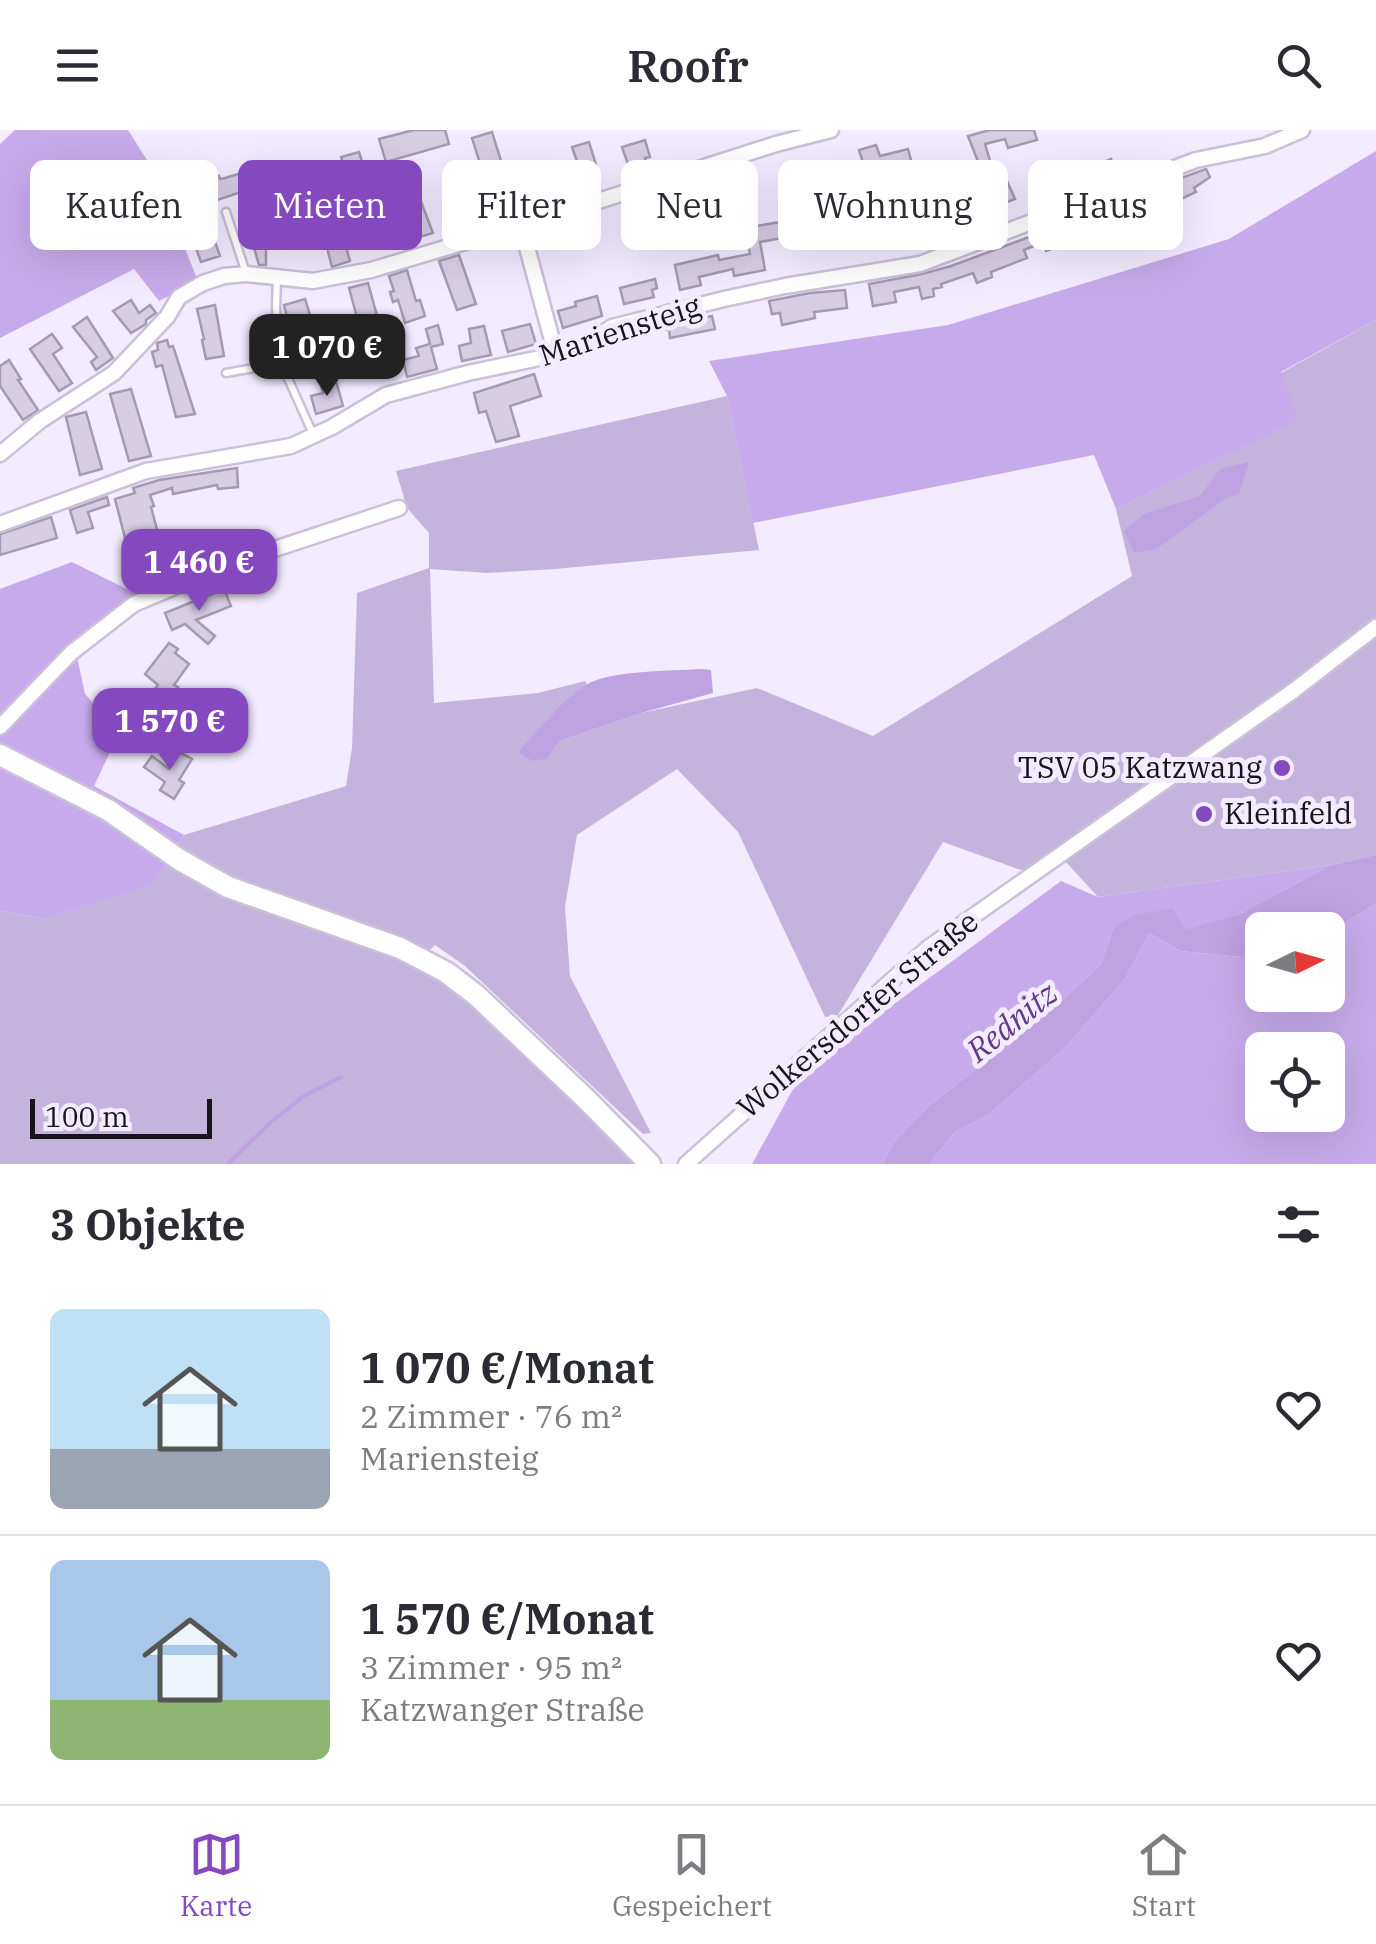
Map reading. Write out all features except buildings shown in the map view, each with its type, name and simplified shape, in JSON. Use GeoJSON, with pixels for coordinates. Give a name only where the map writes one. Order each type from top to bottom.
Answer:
{"type":"FeatureCollection","features":[{"type":"Feature","properties":{"kind":"main road"},"geometry":{"type":"LineString","coordinates":[[0,755],[108,810],[228,887],[400,948],[446,972],[490,1008],[650,1164]]}},
{"type":"Feature","properties":{"kind":"street"},"geometry":{"type":"LineString","coordinates":[[601,198],[776,137],[831,130]]}},
{"type":"Feature","properties":{"kind":"street","name":"Mariensteig"},"geometry":{"type":"LineString","coordinates":[[0,524],[146,471],[291,446],[386,394],[578,350],[612,328],[724,298],[920,264],[1196,160],[1265,146],[1302,130]]}},
{"type":"Feature","properties":{"kind":"street"},"geometry":{"type":"LineString","coordinates":[[0,454],[40,420],[114,373],[167,318],[179,297],[203,283],[246,274],[313,281],[371,270],[442,249]]}},
{"type":"Feature","properties":{"kind":"street"},"geometry":{"type":"LineString","coordinates":[[528,250],[556,355]]}},
{"type":"Feature","properties":{"kind":"street"},"geometry":{"type":"LineString","coordinates":[[0,727],[71,653],[134,604],[229,564],[400,508]]}},
{"type":"Feature","properties":{"kind":"street","name":"Wolkersdorfer Straße"},"geometry":{"type":"LineString","coordinates":[[686,1164],[928,948],[1293,691],[1376,627]]}},
{"type":"Feature","properties":{"kind":"lane"},"geometry":{"type":"LineString","coordinates":[[226,212],[246,274]]}},
{"type":"Feature","properties":{"kind":"lane"},"geometry":{"type":"LineString","coordinates":[[277,278],[281,363],[313,436]]}},
{"type":"Feature","properties":{"kind":"lane"},"geometry":{"type":"LineString","coordinates":[[226,373],[281,363]]}},
{"type":"Feature","properties":{"kind":"shaded area"},"geometry":{"type":"Polygon","coordinates":[[[15,130],[128,130],[147,160],[30,160],[30,250],[186,250],[198,281],[159,301],[134,269],[0,338],[0,144],[15,130]]]}},
{"type":"Feature","properties":{"kind":"shaded area"},"geometry":{"type":"Polygon","coordinates":[[[1376,151],[1376,320],[1281,372],[1299,420],[1116,509],[1094,455],[753,523],[727,396],[709,361],[948,325],[1229,239],[1376,151]]]}},
{"type":"Feature","properties":{"kind":"shaded area"},"geometry":{"type":"Polygon","coordinates":[[[1376,320],[1376,855],[1331,865],[1098,897],[1064,860],[1035,875],[943,842],[838,1015],[825,1017],[738,832],[677,769],[577,835],[565,907],[570,976],[651,1133],[643,1134],[465,966],[435,945],[412,967],[449,988],[566,1089],[642,1164],[0,1164],[0,911],[46,919],[150,885],[184,835],[346,786],[352,748],[357,593],[429,568],[429,533],[407,508],[396,471],[727,396],[759,550],[487,573],[430,569],[434,703],[538,693],[585,681],[587,684],[552,715],[548,758],[560,741],[641,713],[757,688],[873,736],[1132,576],[1116,509],[1298,420],[1281,373],[1376,320]]]}},
{"type":"Feature","properties":{"kind":"shaded area"},"geometry":{"type":"Polygon","coordinates":[[[1249,462],[1239,494],[1228,497],[1156,549],[1134,553],[1124,531],[1144,514],[1200,496],[1220,469],[1249,462]]]}},
{"type":"Feature","properties":{"kind":"shaded area"},"geometry":{"type":"Polygon","coordinates":[[[72,562],[139,595],[74,643],[85,694],[119,733],[94,786],[184,835],[151,885],[46,919],[0,911],[0,589],[72,562]]]}},
{"type":"Feature","properties":{"kind":"shaded area"},"geometry":{"type":"Polygon","coordinates":[[[711,670],[713,693],[560,741],[548,758],[533,761],[518,752],[567,700],[597,680],[642,672],[711,670]]]}},
{"type":"Feature","properties":{"kind":"shaded area"},"geometry":{"type":"Polygon","coordinates":[[[1376,855],[1376,904],[1345,922],[1345,912],[1245,912],[1245,957],[1180,951],[1149,933],[1125,979],[1065,1048],[989,1114],[955,1132],[929,1164],[883,1164],[893,1143],[930,1105],[1052,1010],[1101,964],[1114,927],[1136,915],[1174,908],[1185,930],[1239,914],[1331,865],[1376,855]]]}},
{"type":"Feature","properties":{"kind":"shaded area"},"geometry":{"type":"Polygon","coordinates":[[[1331,865],[1239,914],[1185,931],[1174,908],[1114,927],[1101,964],[1052,1010],[930,1105],[893,1143],[883,1164],[752,1164],[803,1071],[1061,881],[1098,897],[1331,865]]]}},
{"type":"Feature","properties":{"kind":"shaded area"},"geometry":{"type":"Polygon","coordinates":[[[1376,904],[1376,1164],[929,1164],[955,1132],[989,1114],[1065,1048],[1125,979],[1149,933],[1180,951],[1245,957],[1245,1012],[1345,1012],[1345,922],[1376,904]]]}},
{"type":"Feature","properties":{"kind":"waterway"},"geometry":{"type":"LineString","coordinates":[[228,1164],[304,1096],[341,1077]]}},
{"type":"Feature","properties":{"kind":"place","name":"TSV 05 Katzwang"},"geometry":{"type":"Point","coordinates":[1282,768]}},
{"type":"Feature","properties":{"kind":"place","name":"Kleinfeld"},"geometry":{"type":"Point","coordinates":[1204,814]}},
{"type":"Feature","properties":{"kind":"water label","name":"Rednitz"},"geometry":{"type":"Point","coordinates":[1012,1022]}}]}
